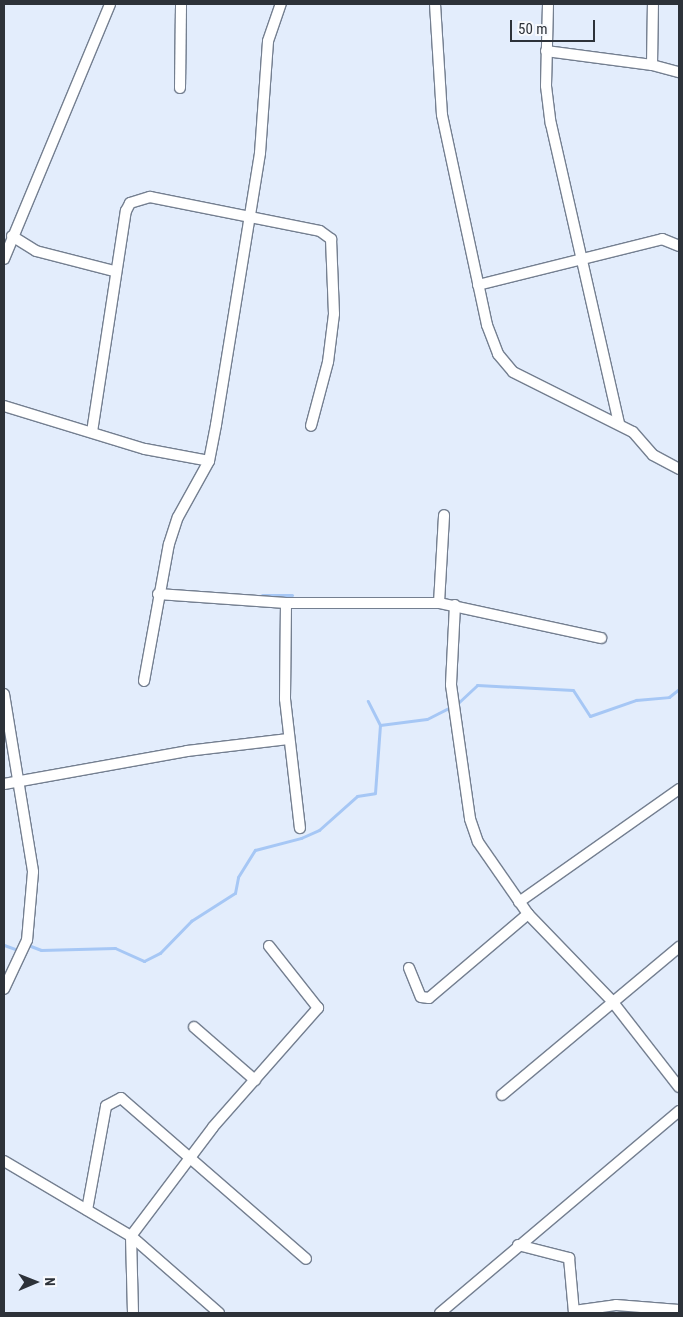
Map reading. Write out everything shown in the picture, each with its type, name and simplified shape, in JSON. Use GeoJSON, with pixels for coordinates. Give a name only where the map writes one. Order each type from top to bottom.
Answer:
{"type":"FeatureCollection","features":[{"type":"Feature","properties":{"kind":"street"},"geometry":{"type":"LineString","coordinates":[[4,259],[110,4]]}},
{"type":"Feature","properties":{"kind":"street"},"geometry":{"type":"LineString","coordinates":[[180,88],[181,4]]}},
{"type":"Feature","properties":{"kind":"street"},"geometry":{"type":"LineString","coordinates":[[144,681],[158,594],[178,517],[209,461],[250,216],[265,108],[268,41],[281,4]]}},
{"type":"Feature","properties":{"kind":"street"},"geometry":{"type":"LineString","coordinates":[[435,4],[442,115],[478,285],[498,354],[513,372],[619,424],[653,455],[679,469]]}},
{"type":"Feature","properties":{"kind":"street"},"geometry":{"type":"LineString","coordinates":[[548,4],[546,52],[551,124],[579,260],[619,424]]}},
{"type":"Feature","properties":{"kind":"street"},"geometry":{"type":"LineString","coordinates":[[652,64],[653,4]]}},
{"type":"Feature","properties":{"kind":"street"},"geometry":{"type":"LineString","coordinates":[[546,52],[652,64],[679,72]]}},
{"type":"Feature","properties":{"kind":"street"},"geometry":{"type":"LineString","coordinates":[[92,432],[114,271],[126,211],[137,199],[150,197],[320,231],[333,244],[333,323],[328,362],[311,426]]}},
{"type":"Feature","properties":{"kind":"street"},"geometry":{"type":"LineString","coordinates":[[12,236],[36,251],[114,271]]}},
{"type":"Feature","properties":{"kind":"street"},"geometry":{"type":"LineString","coordinates":[[478,285],[662,239],[679,246]]}},
{"type":"Feature","properties":{"kind":"street"},"geometry":{"type":"LineString","coordinates":[[4,406],[145,449],[209,461]]}},
{"type":"Feature","properties":{"kind":"street"},"geometry":{"type":"LineString","coordinates":[[439,603],[444,515]]}},
{"type":"Feature","properties":{"kind":"street"},"geometry":{"type":"LineString","coordinates":[[158,594],[286,603],[439,603],[601,638]]}},
{"type":"Feature","properties":{"kind":"street"},"geometry":{"type":"LineString","coordinates":[[286,603],[288,740],[300,828]]}},
{"type":"Feature","properties":{"kind":"street"},"geometry":{"type":"LineString","coordinates":[[455,605],[451,685],[470,819],[478,842],[528,914],[612,1001],[679,1087]]}},
{"type":"Feature","properties":{"kind":"street"},"geometry":{"type":"LineString","coordinates":[[4,694],[21,780],[33,872],[31,909],[23,953],[4,989]]}},
{"type":"Feature","properties":{"kind":"street"},"geometry":{"type":"LineString","coordinates":[[4,784],[187,751],[288,740]]}},
{"type":"Feature","properties":{"kind":"street"},"geometry":{"type":"LineString","coordinates":[[519,902],[679,789]]}},
{"type":"Feature","properties":{"kind":"street"},"geometry":{"type":"LineString","coordinates":[[410,968],[421,997],[429,998],[528,914]]}},
{"type":"Feature","properties":{"kind":"street"},"geometry":{"type":"LineString","coordinates":[[133,1313],[131,1236],[189,1158],[318,1008],[269,946]]}},
{"type":"Feature","properties":{"kind":"street"},"geometry":{"type":"LineString","coordinates":[[502,1096],[612,1001],[679,947]]}},
{"type":"Feature","properties":{"kind":"street"},"geometry":{"type":"LineString","coordinates":[[194,1027],[255,1080]]}},
{"type":"Feature","properties":{"kind":"street"},"geometry":{"type":"LineString","coordinates":[[87,1210],[106,1106],[112,1100],[122,1098],[306,1259]]}},
{"type":"Feature","properties":{"kind":"street"},"geometry":{"type":"LineString","coordinates":[[440,1313],[679,1111]]}},
{"type":"Feature","properties":{"kind":"street"},"geometry":{"type":"LineString","coordinates":[[4,1161],[131,1236],[218,1313]]}},
{"type":"Feature","properties":{"kind":"street"},"geometry":{"type":"LineString","coordinates":[[518,1246],[569,1258],[574,1312],[616,1305],[679,1310]]}},
{"type":"Feature","properties":{"kind":"waterway"},"geometry":{"type":"LineString","coordinates":[[262,595],[292,595]]}},
{"type":"Feature","properties":{"kind":"waterway"},"geometry":{"type":"LineString","coordinates":[[380,725],[427,719],[458,703],[477,685],[573,690],[590,716],[636,700],[669,697],[679,689]]}},
{"type":"Feature","properties":{"kind":"waterway"},"geometry":{"type":"LineString","coordinates":[[28,945],[41,950],[115,948],[144,961],[160,953],[191,921],[235,893],[238,877],[255,850],[301,838],[319,830],[357,796],[375,793],[380,725],[368,701]]}},
{"type":"Feature","properties":{"kind":"waterway"},"geometry":{"type":"LineString","coordinates":[[4,945],[18,950]]}}]}
